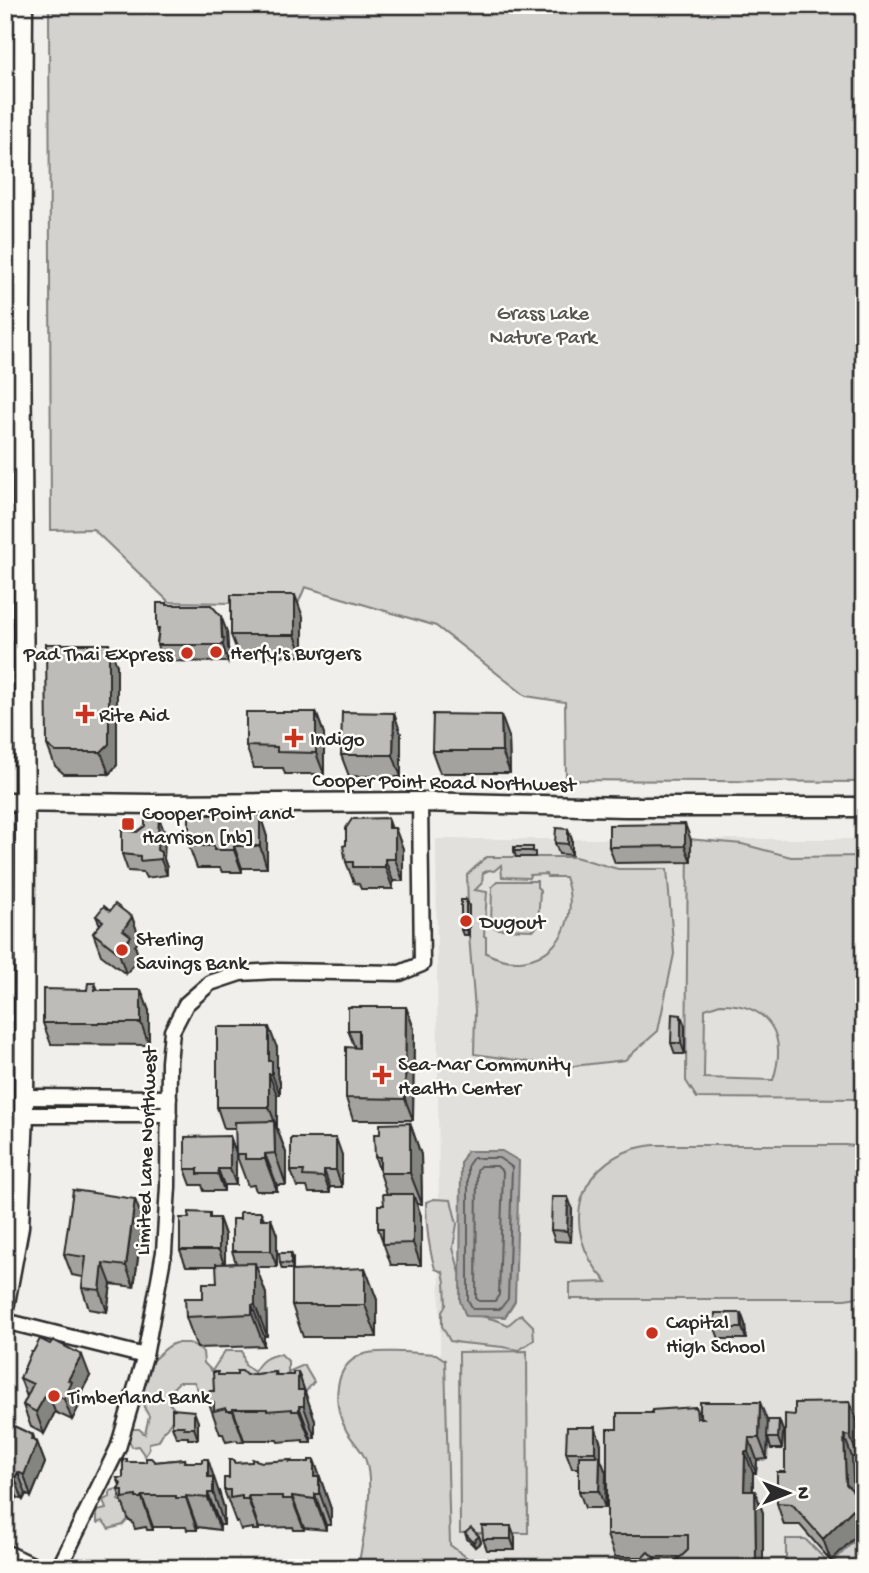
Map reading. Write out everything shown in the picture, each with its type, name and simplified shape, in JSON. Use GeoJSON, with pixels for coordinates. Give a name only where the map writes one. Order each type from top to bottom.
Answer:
{"type":"FeatureCollection","features":[{"type":"Feature","properties":{"kind":"main road"},"geometry":{"type":"LineString","coordinates":[[5,1303],[19,1227],[24,1115],[21,364],[23,5]]}},
{"type":"Feature","properties":{"kind":"main road","name":"Cooper Point Road Northwest"},"geometry":{"type":"LineString","coordinates":[[5,802],[421,802],[625,807],[864,807]]}},
{"type":"Feature","properties":{"kind":"street","name":"Limited Lane Northwest"},"geometry":{"type":"LineString","coordinates":[[59,1568],[118,1448],[145,1356],[164,1252],[172,1031],[186,1004],[210,983],[240,973],[400,973],[422,964],[421,802]]}},
{"type":"Feature","properties":{"kind":"street"},"geometry":{"type":"LineString","coordinates":[[24,1097],[169,1098]]}},
{"type":"Feature","properties":{"kind":"street"},"geometry":{"type":"LineString","coordinates":[[24,1115],[169,1115]]}},
{"type":"Feature","properties":{"kind":"street"},"geometry":{"type":"LineString","coordinates":[[5,1321],[145,1356]]}},
{"type":"Feature","properties":{"kind":"street"},"geometry":{"type":"LineString","coordinates":[[5,1552],[39,1568]]}},
{"type":"Feature","properties":{"kind":"shaded area","name":"Capital High School"},"geometry":{"type":"Polygon","coordinates":[[[436,839],[864,839],[864,1568],[442,1568],[436,839]]]}},
{"type":"Feature","properties":{"kind":"green space","name":"Grass Lake Nature Park"},"geometry":{"type":"Polygon","coordinates":[[[49,5],[864,5],[864,782],[566,780],[565,702],[526,696],[436,626],[305,587],[298,604],[169,602],[93,529],[51,530],[49,5]]]}},
{"type":"Feature","properties":{"kind":"green space"},"geometry":{"type":"Polygon","coordinates":[[[688,839],[742,844],[791,857],[864,856],[864,1099],[697,1098],[686,1081],[688,839]],[[720,1004],[705,1009],[704,1078],[773,1080],[777,1064],[776,1036],[762,1016],[737,1005],[720,1004]]]}},
{"type":"Feature","properties":{"kind":"green space"},"geometry":{"type":"Polygon","coordinates":[[[486,857],[575,857],[618,869],[667,869],[674,954],[658,1031],[625,1060],[565,1067],[474,1054],[475,1011],[467,875],[486,857]],[[501,865],[494,871],[483,873],[482,883],[475,890],[487,892],[484,936],[486,953],[506,960],[524,961],[553,946],[563,932],[569,916],[570,897],[565,877],[547,877],[546,874],[530,875],[529,878],[502,877],[501,865]]]}},
{"type":"Feature","properties":{"kind":"green space"},"geometry":{"type":"Polygon","coordinates":[[[498,881],[537,881],[540,890],[538,925],[534,930],[498,929],[491,926],[492,887],[498,881]]]}},
{"type":"Feature","properties":{"kind":"green space"},"geometry":{"type":"Polygon","coordinates":[[[655,1145],[864,1147],[864,1296],[845,1299],[570,1299],[570,1283],[607,1282],[591,1261],[582,1239],[579,1217],[583,1196],[592,1177],[608,1162],[629,1151],[655,1145]]]}},
{"type":"Feature","properties":{"kind":"green space"},"geometry":{"type":"Polygon","coordinates":[[[434,1199],[451,1200],[457,1224],[453,1248],[460,1273],[471,1292],[469,1308],[479,1315],[508,1325],[521,1314],[533,1326],[534,1340],[519,1350],[450,1341],[442,1326],[442,1312],[446,1305],[445,1282],[443,1272],[435,1269],[426,1219],[426,1202],[434,1199]]]}},
{"type":"Feature","properties":{"kind":"green space"},"geometry":{"type":"Polygon","coordinates":[[[175,1343],[189,1343],[203,1352],[204,1363],[212,1371],[225,1351],[242,1351],[245,1365],[254,1372],[265,1359],[281,1354],[288,1361],[288,1375],[290,1371],[304,1365],[314,1382],[302,1396],[216,1397],[199,1392],[194,1382],[179,1382],[172,1389],[169,1403],[176,1411],[174,1416],[159,1441],[149,1443],[145,1456],[138,1446],[132,1447],[127,1436],[132,1429],[139,1429],[145,1434],[149,1416],[141,1392],[145,1365],[175,1343]]]}},
{"type":"Feature","properties":{"kind":"green space"},"geometry":{"type":"Polygon","coordinates":[[[527,1351],[528,1533],[460,1533],[459,1352],[527,1351]]]}},
{"type":"Feature","properties":{"kind":"green space"},"geometry":{"type":"Polygon","coordinates":[[[365,1353],[436,1354],[445,1360],[450,1545],[469,1559],[502,1568],[358,1568],[367,1514],[368,1473],[364,1457],[348,1434],[339,1410],[337,1399],[340,1378],[351,1361],[365,1353]]]}},
{"type":"Feature","properties":{"kind":"green space"},"geometry":{"type":"Polygon","coordinates":[[[117,1489],[121,1495],[118,1500],[126,1503],[132,1515],[123,1525],[109,1529],[103,1521],[97,1523],[97,1511],[106,1509],[103,1500],[110,1497],[110,1491],[117,1489]]]}},
{"type":"Feature","properties":{"kind":"green space"},"geometry":{"type":"Polygon","coordinates":[[[864,1531],[864,1568],[827,1568],[864,1531]]]}},
{"type":"Feature","properties":{"kind":"green space"},"geometry":{"type":"Polygon","coordinates":[[[786,1539],[805,1539],[825,1559],[816,1568],[786,1568],[786,1539]]]}},
{"type":"Feature","properties":{"kind":"water"},"geometry":{"type":"Polygon","coordinates":[[[467,1151],[502,1151],[519,1161],[515,1301],[505,1317],[466,1316],[460,1301],[461,1162],[467,1151]]]}},
{"type":"Feature","properties":{"kind":"building"},"geometry":{"type":"Polygon","coordinates":[[[231,595],[295,595],[295,635],[231,635],[231,595]]]}},
{"type":"Feature","properties":{"kind":"building"},"geometry":{"type":"Polygon","coordinates":[[[157,603],[211,605],[221,616],[223,645],[157,645],[157,603]]]}},
{"type":"Feature","properties":{"kind":"building"},"geometry":{"type":"Polygon","coordinates":[[[46,644],[109,644],[109,744],[101,752],[56,752],[47,745],[46,644]]]}},
{"type":"Feature","properties":{"kind":"building"},"geometry":{"type":"Polygon","coordinates":[[[246,712],[316,712],[316,753],[277,752],[277,747],[246,746],[246,712]]]}},
{"type":"Feature","properties":{"kind":"building"},"geometry":{"type":"Polygon","coordinates":[[[342,712],[394,713],[393,755],[341,755],[342,712]]]}},
{"type":"Feature","properties":{"kind":"building"},"geometry":{"type":"Polygon","coordinates":[[[433,714],[501,715],[502,751],[432,751],[433,714]]]}},
{"type":"Feature","properties":{"kind":"building"},"geometry":{"type":"Polygon","coordinates":[[[214,812],[260,815],[260,846],[234,846],[234,850],[214,850],[214,846],[189,846],[189,815],[214,815],[214,812]]]}},
{"type":"Feature","properties":{"kind":"building"},"geometry":{"type":"Polygon","coordinates":[[[145,818],[159,818],[157,850],[161,852],[161,859],[140,861],[140,856],[122,854],[122,830],[137,832],[145,826],[145,818]]]}},
{"type":"Feature","properties":{"kind":"building"},"geometry":{"type":"Polygon","coordinates":[[[388,818],[388,828],[395,828],[395,859],[385,859],[385,867],[353,867],[353,862],[346,862],[343,846],[346,845],[346,828],[352,819],[388,818]]]}},
{"type":"Feature","properties":{"kind":"building"},"geometry":{"type":"Polygon","coordinates":[[[685,824],[685,846],[609,847],[609,825],[685,824]]]}},
{"type":"Feature","properties":{"kind":"building"},"geometry":{"type":"Polygon","coordinates":[[[556,828],[568,829],[568,844],[555,843],[556,828]]]}},
{"type":"Feature","properties":{"kind":"building"},"geometry":{"type":"Polygon","coordinates":[[[514,847],[533,847],[533,851],[514,851],[514,847]]]}},
{"type":"Feature","properties":{"kind":"building"},"geometry":{"type":"Polygon","coordinates":[[[461,900],[466,900],[466,930],[461,930],[461,900]]]}},
{"type":"Feature","properties":{"kind":"building"},"geometry":{"type":"Polygon","coordinates":[[[115,904],[132,917],[123,930],[131,936],[119,953],[93,933],[103,921],[96,916],[104,906],[110,911],[115,904]]]}},
{"type":"Feature","properties":{"kind":"building"},"geometry":{"type":"Polygon","coordinates":[[[88,983],[95,983],[95,990],[141,990],[141,1023],[43,1023],[43,989],[87,990],[88,983]]]}},
{"type":"Feature","properties":{"kind":"building"},"geometry":{"type":"Polygon","coordinates":[[[348,1007],[406,1007],[405,1099],[346,1098],[346,1047],[359,1048],[359,1030],[348,1030],[348,1007]]]}},
{"type":"Feature","properties":{"kind":"building"},"geometry":{"type":"Polygon","coordinates":[[[672,1014],[681,1015],[681,1043],[671,1043],[672,1014]]]}},
{"type":"Feature","properties":{"kind":"building"},"geometry":{"type":"Polygon","coordinates":[[[217,1027],[269,1027],[269,1061],[272,1061],[272,1074],[269,1074],[269,1107],[217,1107],[217,1027]]]}},
{"type":"Feature","properties":{"kind":"building"},"geometry":{"type":"Polygon","coordinates":[[[274,1121],[275,1153],[265,1154],[265,1159],[245,1159],[245,1154],[236,1154],[235,1122],[274,1121]]]}},
{"type":"Feature","properties":{"kind":"building"},"geometry":{"type":"Polygon","coordinates":[[[410,1123],[410,1173],[380,1173],[380,1157],[375,1157],[374,1134],[380,1134],[380,1124],[410,1123]]]}},
{"type":"Feature","properties":{"kind":"building"},"geometry":{"type":"Polygon","coordinates":[[[230,1136],[230,1169],[218,1169],[218,1174],[198,1174],[198,1169],[185,1169],[185,1137],[230,1136]]]}},
{"type":"Feature","properties":{"kind":"building"},"geometry":{"type":"Polygon","coordinates":[[[291,1138],[336,1138],[336,1170],[324,1170],[324,1177],[303,1176],[304,1171],[291,1171],[291,1138]]]}},
{"type":"Feature","properties":{"kind":"building"},"geometry":{"type":"Polygon","coordinates":[[[73,1190],[135,1199],[126,1266],[103,1263],[100,1290],[82,1288],[86,1257],[64,1254],[73,1190]]]}},
{"type":"Feature","properties":{"kind":"building"},"geometry":{"type":"Polygon","coordinates":[[[383,1194],[413,1194],[413,1243],[383,1244],[383,1228],[378,1228],[378,1205],[384,1205],[383,1194]]]}},
{"type":"Feature","properties":{"kind":"building"},"geometry":{"type":"Polygon","coordinates":[[[552,1197],[568,1197],[567,1231],[551,1230],[552,1197]]]}},
{"type":"Feature","properties":{"kind":"building"},"geometry":{"type":"Polygon","coordinates":[[[189,1212],[210,1213],[210,1218],[219,1218],[219,1250],[180,1250],[180,1218],[189,1218],[189,1212]]]}},
{"type":"Feature","properties":{"kind":"building"},"geometry":{"type":"Polygon","coordinates":[[[240,1212],[261,1212],[261,1219],[271,1219],[271,1251],[232,1251],[232,1219],[240,1219],[240,1212]]]}},
{"type":"Feature","properties":{"kind":"building"},"geometry":{"type":"Polygon","coordinates":[[[279,1253],[291,1253],[291,1264],[280,1263],[279,1253]]]}},
{"type":"Feature","properties":{"kind":"building"},"geometry":{"type":"Polygon","coordinates":[[[255,1263],[255,1305],[252,1305],[252,1314],[186,1317],[185,1298],[203,1298],[203,1283],[217,1283],[216,1264],[255,1263]]]}},
{"type":"Feature","properties":{"kind":"building"},"geometry":{"type":"Polygon","coordinates":[[[365,1268],[365,1305],[292,1305],[292,1271],[365,1268]]]}},
{"type":"Feature","properties":{"kind":"building"},"geometry":{"type":"Polygon","coordinates":[[[715,1313],[741,1313],[742,1328],[715,1328],[715,1313]]]}},
{"type":"Feature","properties":{"kind":"building"},"geometry":{"type":"Polygon","coordinates":[[[40,1339],[50,1344],[53,1340],[82,1355],[68,1380],[72,1382],[64,1399],[48,1391],[36,1412],[23,1405],[33,1384],[20,1378],[40,1339]]]}},
{"type":"Feature","properties":{"kind":"building"},"geometry":{"type":"Polygon","coordinates":[[[237,1371],[246,1375],[276,1372],[275,1375],[293,1375],[293,1372],[298,1372],[298,1390],[304,1390],[304,1406],[299,1406],[299,1411],[226,1411],[226,1408],[214,1411],[214,1403],[209,1403],[209,1391],[214,1391],[213,1372],[218,1372],[218,1375],[237,1375],[237,1371]]]}},
{"type":"Feature","properties":{"kind":"building"},"geometry":{"type":"Polygon","coordinates":[[[700,1402],[760,1402],[759,1438],[749,1438],[748,1452],[745,1452],[744,1491],[755,1491],[756,1561],[763,1568],[669,1568],[688,1550],[688,1535],[607,1535],[607,1429],[617,1429],[617,1413],[652,1413],[652,1410],[696,1407],[697,1418],[703,1418],[700,1416],[700,1402]]]}},
{"type":"Feature","properties":{"kind":"building"},"geometry":{"type":"Polygon","coordinates":[[[850,1402],[850,1436],[844,1435],[846,1484],[862,1500],[823,1539],[792,1504],[777,1503],[777,1472],[785,1472],[785,1414],[795,1415],[795,1403],[850,1402]]]}},
{"type":"Feature","properties":{"kind":"building"},"geometry":{"type":"Polygon","coordinates":[[[172,1409],[194,1411],[194,1428],[172,1426],[172,1409]]]}},
{"type":"Feature","properties":{"kind":"building"},"geometry":{"type":"Polygon","coordinates":[[[768,1420],[779,1420],[778,1438],[767,1438],[768,1420]]]}},
{"type":"Feature","properties":{"kind":"building"},"geometry":{"type":"Polygon","coordinates":[[[5,1422],[33,1435],[31,1439],[37,1442],[24,1475],[18,1472],[15,1478],[9,1475],[5,1483],[5,1422]]]}},
{"type":"Feature","properties":{"kind":"building"},"geometry":{"type":"Polygon","coordinates":[[[567,1427],[595,1427],[595,1452],[566,1452],[567,1427]]]}},
{"type":"Feature","properties":{"kind":"building"},"geometry":{"type":"Polygon","coordinates":[[[579,1456],[600,1456],[599,1491],[579,1491],[579,1456]]]}},
{"type":"Feature","properties":{"kind":"building"},"geometry":{"type":"Polygon","coordinates":[[[146,1458],[155,1462],[185,1459],[184,1462],[202,1462],[202,1459],[208,1459],[208,1477],[213,1477],[213,1493],[208,1493],[208,1498],[123,1498],[123,1490],[118,1490],[121,1484],[117,1478],[123,1478],[123,1459],[127,1459],[127,1462],[146,1462],[146,1458]]]}},
{"type":"Feature","properties":{"kind":"building"},"geometry":{"type":"Polygon","coordinates":[[[252,1459],[262,1462],[314,1460],[314,1477],[319,1477],[319,1494],[315,1494],[315,1499],[292,1496],[292,1499],[282,1499],[282,1496],[230,1498],[230,1490],[224,1490],[224,1478],[229,1478],[229,1460],[234,1460],[234,1463],[252,1462],[252,1459]]]}},
{"type":"Feature","properties":{"kind":"building"},"geometry":{"type":"Polygon","coordinates":[[[482,1526],[511,1526],[511,1539],[483,1539],[482,1526]]]}},
{"type":"Feature","properties":{"kind":"building"},"geometry":{"type":"Polygon","coordinates":[[[471,1528],[479,1536],[473,1542],[465,1533],[471,1528]]]}},
{"type":"Feature","properties":{"kind":"building"},"geometry":{"type":"Polygon","coordinates":[[[648,1552],[665,1568],[632,1568],[648,1552]]]}},
{"type":"Feature","properties":{"kind":"building"},"geometry":{"type":"Polygon","coordinates":[[[384,1565],[410,1565],[410,1568],[384,1568],[384,1565]]]}},
{"type":"Feature","properties":{"kind":"place","name":"Herfy's Burgers"},"geometry":{"type":"Point","coordinates":[216,652]}},
{"type":"Feature","properties":{"kind":"place","name":"Pad Thai Express"},"geometry":{"type":"Point","coordinates":[187,653]}},
{"type":"Feature","properties":{"kind":"place","name":"Rite Aid"},"geometry":{"type":"Point","coordinates":[85,714]}},
{"type":"Feature","properties":{"kind":"place","name":"Indigo"},"geometry":{"type":"Point","coordinates":[294,738]}},
{"type":"Feature","properties":{"kind":"place","name":"Cooper Point and Harrison [nb]"},"geometry":{"type":"Point","coordinates":[128,824]}},
{"type":"Feature","properties":{"kind":"place","name":"Dugout"},"geometry":{"type":"Point","coordinates":[466,921]}},
{"type":"Feature","properties":{"kind":"place","name":"Sterling Savings Bank"},"geometry":{"type":"Point","coordinates":[122,950]}},
{"type":"Feature","properties":{"kind":"place","name":"Sea-Mar Community Health Center"},"geometry":{"type":"Point","coordinates":[382,1075]}},
{"type":"Feature","properties":{"kind":"place","name":"Capital High School"},"geometry":{"type":"Point","coordinates":[652,1333]}},
{"type":"Feature","properties":{"kind":"place","name":"Timberland Bank"},"geometry":{"type":"Point","coordinates":[54,1396]}}]}
